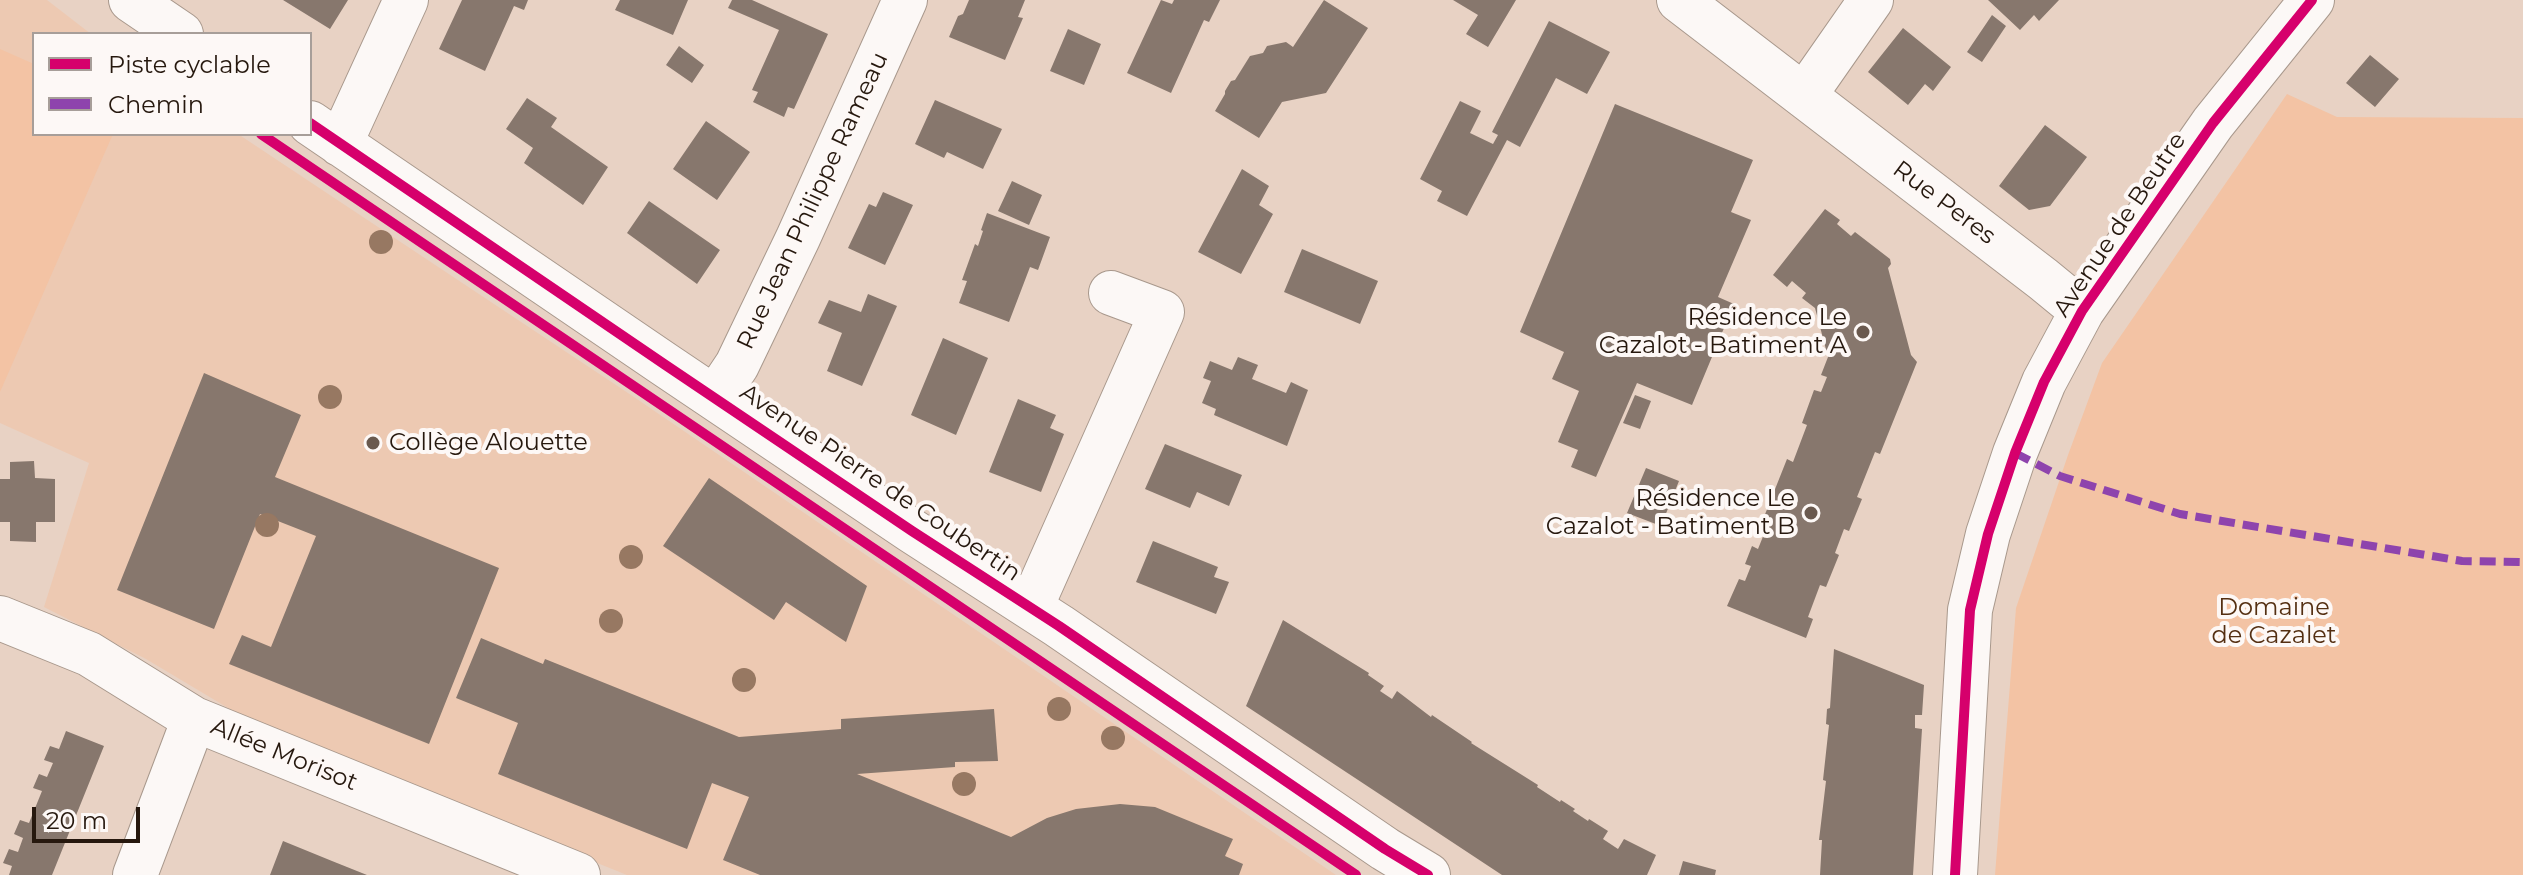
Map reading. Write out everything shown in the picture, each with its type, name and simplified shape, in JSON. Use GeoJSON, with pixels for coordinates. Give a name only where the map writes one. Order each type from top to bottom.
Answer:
{"type":"FeatureCollection","features":[{"type":"Feature","properties":{"kind":"street"},"geometry":{"type":"LineString","coordinates":[[131,0],[178,32]]}},
{"type":"Feature","properties":{"kind":"street"},"geometry":{"type":"LineString","coordinates":[[325,134],[406,0]]}},
{"type":"Feature","properties":{"kind":"street","name":"Rue Jean Philippe Rameau"},"geometry":{"type":"LineString","coordinates":[[715,398],[737,365],[798,238],[905,0]]}},
{"type":"Feature","properties":{"kind":"street","name":"Rue Peres"},"geometry":{"type":"LineString","coordinates":[[1679,0],[2082,311]]}},
{"type":"Feature","properties":{"kind":"street"},"geometry":{"type":"LineString","coordinates":[[1804,96],[1871,0]]}},
{"type":"Feature","properties":{"kind":"street","name":"Avenue de Beutre"},"geometry":{"type":"LineString","coordinates":[[1955,875],[1970,610],[1988,534],[2015,453],[2044,382],[2082,311],[2213,123],[2312,0]]}},
{"type":"Feature","properties":{"kind":"street","name":"Avenue Pierre de Coubertin"},"geometry":{"type":"LineString","coordinates":[[325,134],[912,531],[1031,607],[1376,862],[1428,875]]}},
{"type":"Feature","properties":{"kind":"street"},"geometry":{"type":"LineString","coordinates":[[1031,607],[1162,312],[1111,293]]}},
{"type":"Feature","properties":{"kind":"street","name":"Allée Morisot"},"geometry":{"type":"LineString","coordinates":[[0,618],[89,654],[194,719],[578,875]]}},
{"type":"Feature","properties":{"kind":"street"},"geometry":{"type":"LineString","coordinates":[[135,875],[194,719]]}},
{"type":"Feature","properties":{"kind":"shaded area","name":"Collège Alouette"},"geometry":{"type":"Polygon","coordinates":[[[0,0],[47,0],[88,32],[32,32],[32,136],[241,136],[628,393],[1336,875],[627,875],[260,727],[146,659],[44,607],[89,463],[0,423],[0,0]]]}},
{"type":"Feature","properties":{"kind":"green space"},"geometry":{"type":"Polygon","coordinates":[[[0,49],[32,63],[32,136],[112,136],[0,392],[0,49]]]}},
{"type":"Feature","properties":{"kind":"green space","name":"Domaine de Cazalet"},"geometry":{"type":"Polygon","coordinates":[[[2287,94],[2337,117],[2523,118],[2523,875],[1995,875],[2016,608],[2102,363],[2287,94]]]}},
{"type":"Feature","properties":{"kind":"building"},"geometry":{"type":"Polygon","coordinates":[[[283,0],[348,0],[330,29],[283,0]]]}},
{"type":"Feature","properties":{"kind":"building"},"geometry":{"type":"Polygon","coordinates":[[[462,0],[528,0],[524,10],[514,6],[485,71],[439,49],[462,0]]]}},
{"type":"Feature","properties":{"kind":"building"},"geometry":{"type":"Polygon","coordinates":[[[620,0],[688,0],[673,35],[615,10],[620,0]]]}},
{"type":"Feature","properties":{"kind":"building"},"geometry":{"type":"Polygon","coordinates":[[[732,0],[752,0],[828,34],[794,109],[788,107],[784,117],[753,102],[758,92],[752,90],[779,30],[728,8],[732,0]]]}},
{"type":"Feature","properties":{"kind":"building"},"geometry":{"type":"Polygon","coordinates":[[[969,0],[1025,0],[1018,17],[1023,18],[1005,60],[949,37],[969,0]]]}},
{"type":"Feature","properties":{"kind":"building"},"geometry":{"type":"Polygon","coordinates":[[[1161,0],[1172,4],[1174,0],[1220,0],[1209,22],[1204,20],[1171,93],[1127,73],[1161,0]]]}},
{"type":"Feature","properties":{"kind":"building"},"geometry":{"type":"Polygon","coordinates":[[[1324,0],[1368,28],[1326,93],[1282,102],[1259,138],[1215,111],[1231,81],[1235,80],[1250,56],[1263,53],[1267,46],[1286,42],[1293,47],[1324,0]]]}},
{"type":"Feature","properties":{"kind":"building"},"geometry":{"type":"Polygon","coordinates":[[[1453,0],[1516,0],[1488,47],[1466,34],[1478,15],[1453,0]]]}},
{"type":"Feature","properties":{"kind":"building"},"geometry":{"type":"Polygon","coordinates":[[[1988,0],[2059,0],[2039,21],[2034,15],[2020,30],[1988,0]]]}},
{"type":"Feature","properties":{"kind":"building"},"geometry":{"type":"Polygon","coordinates":[[[1992,15],[2006,26],[1982,62],[1967,52],[1992,15]]]}},
{"type":"Feature","properties":{"kind":"building"},"geometry":{"type":"Polygon","coordinates":[[[1549,21],[1610,52],[1587,94],[1556,78],[1520,147],[1507,140],[1467,216],[1437,201],[1442,191],[1420,179],[1460,101],[1481,111],[1470,133],[1493,144],[1498,135],[1492,132],[1549,21]]]}},
{"type":"Feature","properties":{"kind":"building"},"geometry":{"type":"Polygon","coordinates":[[[1903,28],[1951,67],[1933,91],[1925,84],[1908,105],[1868,72],[1903,28]]]}},
{"type":"Feature","properties":{"kind":"building"},"geometry":{"type":"Polygon","coordinates":[[[1068,29],[1101,44],[1084,85],[1050,71],[1068,29]]]}},
{"type":"Feature","properties":{"kind":"building"},"geometry":{"type":"Polygon","coordinates":[[[679,46],[704,65],[692,83],[666,65],[679,46]]]}},
{"type":"Feature","properties":{"kind":"building"},"geometry":{"type":"Polygon","coordinates":[[[2370,55],[2399,79],[2375,107],[2346,83],[2370,55]]]}},
{"type":"Feature","properties":{"kind":"building"},"geometry":{"type":"Polygon","coordinates":[[[527,98],[557,118],[551,127],[608,167],[583,205],[524,163],[533,148],[506,129],[527,98]]]}},
{"type":"Feature","properties":{"kind":"building"},"geometry":{"type":"Polygon","coordinates":[[[935,100],[1002,129],[983,169],[947,152],[944,158],[915,144],[935,100]]]}},
{"type":"Feature","properties":{"kind":"building"},"geometry":{"type":"Polygon","coordinates":[[[1615,104],[1753,160],[1731,212],[1751,220],[1718,297],[1734,304],[1692,405],[1637,383],[1596,477],[1571,467],[1578,450],[1558,442],[1579,391],[1552,379],[1564,352],[1520,332],[1615,104]]]}},
{"type":"Feature","properties":{"kind":"building"},"geometry":{"type":"Polygon","coordinates":[[[706,121],[750,152],[717,200],[673,169],[706,121]]]}},
{"type":"Feature","properties":{"kind":"building"},"geometry":{"type":"Polygon","coordinates":[[[2045,125],[2087,157],[2050,206],[2029,210],[1999,186],[2045,125]]]}},
{"type":"Feature","properties":{"kind":"building"},"geometry":{"type":"Polygon","coordinates":[[[1242,169],[1269,186],[1259,205],[1273,214],[1241,274],[1198,252],[1242,169]]]}},
{"type":"Feature","properties":{"kind":"building"},"geometry":{"type":"Polygon","coordinates":[[[1012,181],[1042,195],[1029,225],[998,211],[1012,181]]]}},
{"type":"Feature","properties":{"kind":"building"},"geometry":{"type":"Polygon","coordinates":[[[883,192],[913,205],[885,265],[848,248],[869,204],[876,207],[883,192]]]}},
{"type":"Feature","properties":{"kind":"building"},"geometry":{"type":"Polygon","coordinates":[[[649,201],[720,250],[697,284],[627,233],[649,201]]]}},
{"type":"Feature","properties":{"kind":"building"},"geometry":{"type":"Polygon","coordinates":[[[1825,209],[1840,220],[1837,224],[1851,236],[1855,232],[1890,259],[1888,268],[1911,355],[1917,362],[1880,454],[1875,452],[1857,497],[1862,499],[1849,531],[1844,529],[1835,553],[1839,555],[1826,587],[1820,585],[1808,617],[1813,619],[1806,638],[1727,606],[1739,579],[1745,581],[1751,566],[1745,564],[1752,546],[1758,549],[1766,529],[1760,527],[1787,459],[1793,462],[1807,425],[1802,423],[1814,390],[1821,392],[1827,377],[1821,375],[1828,357],[1815,308],[1802,298],[1806,293],[1792,281],[1787,287],[1773,275],[1825,209]]]}},
{"type":"Feature","properties":{"kind":"building"},"geometry":{"type":"Polygon","coordinates":[[[987,213],[1050,237],[1038,270],[1030,267],[1009,322],[959,303],[967,281],[962,280],[975,244],[978,246],[987,213]]]}},
{"type":"Feature","properties":{"kind":"building"},"geometry":{"type":"Polygon","coordinates":[[[1302,249],[1378,281],[1360,324],[1284,292],[1302,249]]]}},
{"type":"Feature","properties":{"kind":"building"},"geometry":{"type":"Polygon","coordinates":[[[868,294],[897,306],[862,386],[827,371],[842,333],[818,323],[829,300],[861,312],[868,294]]]}},
{"type":"Feature","properties":{"kind":"building"},"geometry":{"type":"Polygon","coordinates":[[[943,338],[988,358],[956,435],[911,415],[943,338]]]}},
{"type":"Feature","properties":{"kind":"building"},"geometry":{"type":"Polygon","coordinates":[[[1238,357],[1258,365],[1252,379],[1286,393],[1291,382],[1308,390],[1287,446],[1214,415],[1216,409],[1202,403],[1211,381],[1203,378],[1210,361],[1232,370],[1238,357]]]}},
{"type":"Feature","properties":{"kind":"building"},"geometry":{"type":"Polygon","coordinates":[[[204,373],[301,415],[275,477],[499,568],[429,744],[229,664],[242,635],[271,647],[316,536],[260,514],[214,629],[117,590],[204,373]]]}},
{"type":"Feature","properties":{"kind":"building"},"geometry":{"type":"Polygon","coordinates":[[[1635,395],[1651,401],[1640,429],[1623,423],[1635,395]]]}},
{"type":"Feature","properties":{"kind":"building"},"geometry":{"type":"Polygon","coordinates":[[[1018,399],[1056,415],[1050,428],[1064,434],[1041,492],[989,472],[1018,399]]]}},
{"type":"Feature","properties":{"kind":"building"},"geometry":{"type":"Polygon","coordinates":[[[1165,444],[1242,475],[1229,506],[1197,492],[1190,508],[1145,489],[1165,444]]]}},
{"type":"Feature","properties":{"kind":"building"},"geometry":{"type":"Polygon","coordinates":[[[34,461],[35,478],[55,479],[55,522],[36,522],[36,542],[10,541],[10,522],[0,522],[0,479],[10,479],[10,462],[34,461]]]}},
{"type":"Feature","properties":{"kind":"building"},"geometry":{"type":"Polygon","coordinates":[[[1646,468],[1679,481],[1661,526],[1627,513],[1646,468]]]}},
{"type":"Feature","properties":{"kind":"building"},"geometry":{"type":"Polygon","coordinates":[[[709,478],[867,586],[846,642],[786,602],[774,620],[663,546],[709,478]]]}},
{"type":"Feature","properties":{"kind":"building"},"geometry":{"type":"Polygon","coordinates":[[[1153,541],[1218,567],[1214,577],[1229,582],[1216,614],[1136,582],[1153,541]]]}},
{"type":"Feature","properties":{"kind":"building"},"geometry":{"type":"Polygon","coordinates":[[[1283,620],[1369,673],[1384,686],[1380,691],[1392,699],[1397,691],[1431,717],[1575,809],[1573,811],[1588,821],[1608,831],[1603,839],[1618,849],[1624,839],[1656,855],[1647,875],[1502,875],[1246,706],[1283,620]]]}},
{"type":"Feature","properties":{"kind":"building"},"geometry":{"type":"Polygon","coordinates":[[[481,638],[543,664],[545,659],[739,737],[841,729],[841,719],[994,709],[998,761],[955,762],[955,767],[857,774],[1011,837],[1047,818],[1076,809],[1120,804],[1155,807],[1233,839],[1225,856],[1243,864],[1239,875],[760,875],[723,860],[749,797],[712,783],[687,849],[498,774],[518,723],[456,698],[481,638]]]}},
{"type":"Feature","properties":{"kind":"building"},"geometry":{"type":"Polygon","coordinates":[[[1834,649],[1924,685],[1922,715],[1915,715],[1915,728],[1922,729],[1913,875],[1820,875],[1822,840],[1819,840],[1829,725],[1826,724],[1834,649]]]}},
{"type":"Feature","properties":{"kind":"building"},"geometry":{"type":"Polygon","coordinates":[[[66,731],[104,746],[52,875],[9,875],[12,866],[3,863],[9,849],[18,852],[23,838],[14,834],[20,820],[29,823],[42,791],[33,788],[39,774],[47,777],[53,763],[44,760],[50,746],[59,749],[66,731]]]}},
{"type":"Feature","properties":{"kind":"building"},"geometry":{"type":"Polygon","coordinates":[[[283,841],[332,861],[367,875],[270,875],[283,841]]]}},
{"type":"Feature","properties":{"kind":"building"},"geometry":{"type":"Polygon","coordinates":[[[1683,861],[1716,870],[1715,875],[1679,875],[1683,861]]]}},
{"type":"Feature","properties":{"kind":"marked path"},"geometry":{"type":"LineString","coordinates":[[2015,453],[2060,476],[2180,514],[2462,561],[2523,562]]}},
{"type":"Feature","properties":{"kind":"cycle path"},"geometry":{"type":"LineString","coordinates":[[1955,875],[1970,610],[1988,534],[2015,453],[2044,382],[2082,311],[2213,123],[2312,0]]}},
{"type":"Feature","properties":{"kind":"cycle path"},"geometry":{"type":"LineString","coordinates":[[312,124],[912,531],[1059,626],[1385,849],[1428,875]]}},
{"type":"Feature","properties":{"kind":"cycle path"},"geometry":{"type":"LineString","coordinates":[[264,136],[1356,875]]}},
{"type":"Feature","properties":{"kind":"place","name":"Résidence Le Cazalot - Batiment A"},"geometry":{"type":"Point","coordinates":[1863,332]}},
{"type":"Feature","properties":{"kind":"place","name":"Collège Alouette"},"geometry":{"type":"Point","coordinates":[373,443]}},
{"type":"Feature","properties":{"kind":"place","name":"Résidence Le Cazalot - Batiment B"},"geometry":{"type":"Point","coordinates":[1811,513]}}]}
